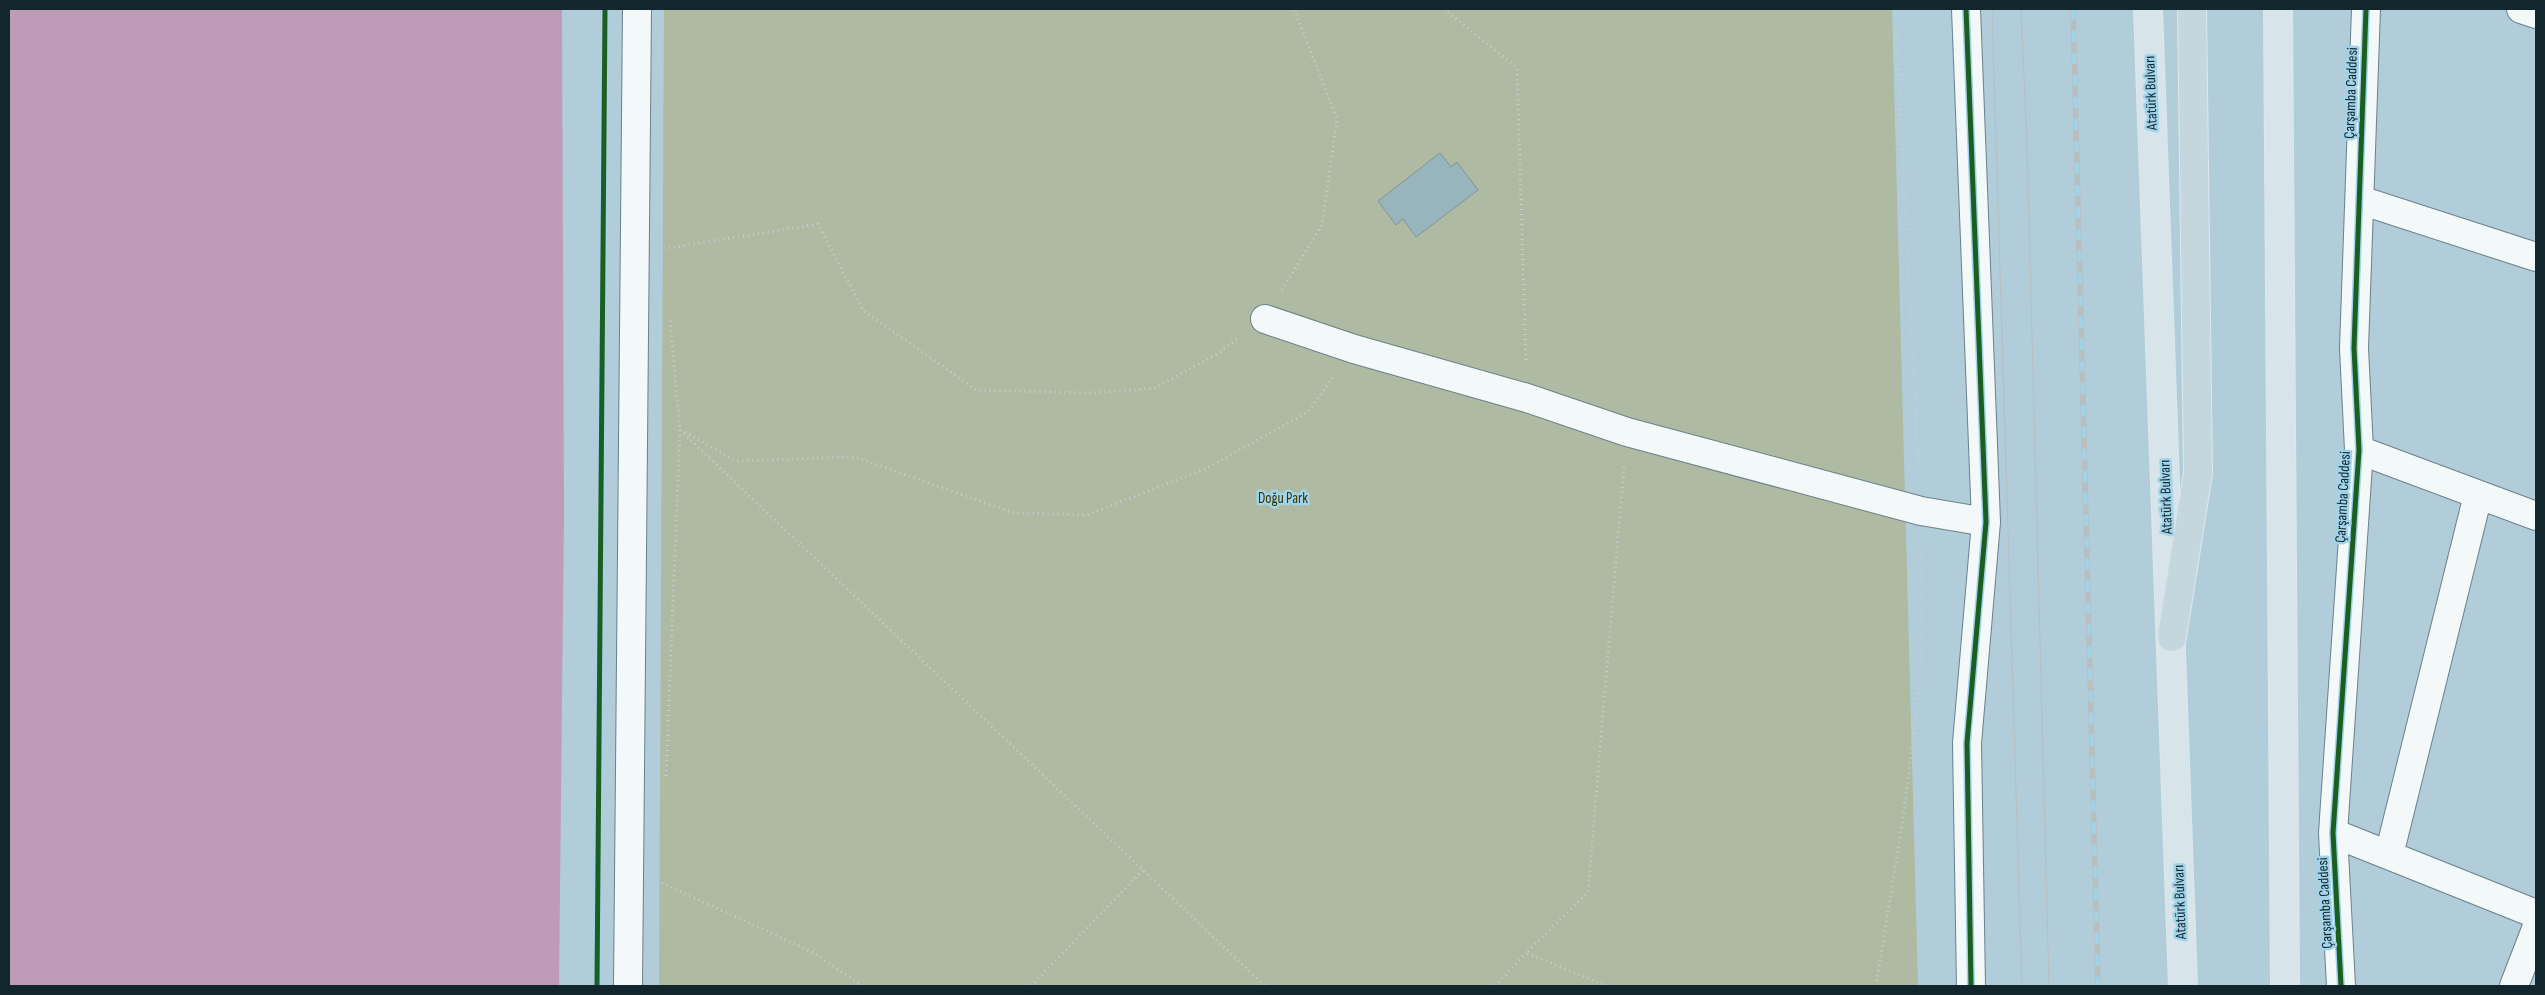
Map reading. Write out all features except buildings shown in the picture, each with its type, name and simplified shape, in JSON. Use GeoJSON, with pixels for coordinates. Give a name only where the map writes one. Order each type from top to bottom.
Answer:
{"type":"FeatureCollection","features":[{"type":"Feature","properties":{"kind":"highway"},"geometry":{"type":"LineString","coordinates":[[2172,637],[2198,473],[2192,9]]}},
{"type":"Feature","properties":{"kind":"main road","name":"Atatürk Bulvarı"},"geometry":{"type":"LineString","coordinates":[[2148,9],[2172,637],[2183,986]]}},
{"type":"Feature","properties":{"kind":"main road"},"geometry":{"type":"LineString","coordinates":[[2278,9],[2285,986]]}},
{"type":"Feature","properties":{"kind":"street"},"geometry":{"type":"LineString","coordinates":[[628,986],[637,9]]}},
{"type":"Feature","properties":{"kind":"street"},"geometry":{"type":"LineString","coordinates":[[1966,9],[1986,522],[1967,743],[1971,986]]}},
{"type":"Feature","properties":{"kind":"street","name":"Çarşamba Caddesi"},"geometry":{"type":"LineString","coordinates":[[2341,986],[2334,833],[2359,450],[2354,348],[2366,9]]}},
{"type":"Feature","properties":{"kind":"street"},"geometry":{"type":"LineString","coordinates":[[2520,9],[2536,14]]}},
{"type":"Feature","properties":{"kind":"street"},"geometry":{"type":"LineString","coordinates":[[2360,200],[2536,257]]}},
{"type":"Feature","properties":{"kind":"street"},"geometry":{"type":"LineString","coordinates":[[1265,319],[1354,349],[1527,398],[1627,432],[1921,511],[1986,522]]}},
{"type":"Feature","properties":{"kind":"street"},"geometry":{"type":"LineString","coordinates":[[2359,450],[2536,516]]}},
{"type":"Feature","properties":{"kind":"street"},"geometry":{"type":"LineString","coordinates":[[2389,856],[2478,495]]}},
{"type":"Feature","properties":{"kind":"street"},"geometry":{"type":"LineString","coordinates":[[2334,833],[2536,914]]}},
{"type":"Feature","properties":{"kind":"street"},"geometry":{"type":"LineString","coordinates":[[2514,986],[2536,929]]}},
{"type":"Feature","properties":{"kind":"path"},"geometry":{"type":"LineString","coordinates":[[663,249],[818,224],[863,310],[976,390],[1091,393],[1155,388],[1220,352],[1265,319],[1322,225],[1338,119],[1294,9]]}},
{"type":"Feature","properties":{"kind":"path"},"geometry":{"type":"LineString","coordinates":[[1444,9],[1517,68],[1527,398]]}},
{"type":"Feature","properties":{"kind":"path"},"geometry":{"type":"LineString","coordinates":[[1265,986],[680,430],[736,460],[855,457],[1014,513],[1087,515],[1207,468],[1308,412],[1354,349]]}},
{"type":"Feature","properties":{"kind":"path"},"geometry":{"type":"LineString","coordinates":[[1495,986],[1588,892],[1627,432]]}},
{"type":"Feature","properties":{"kind":"path"},"geometry":{"type":"LineString","coordinates":[[1031,986],[1143,870]]}},
{"type":"Feature","properties":{"kind":"path"},"geometry":{"type":"LineString","coordinates":[[662,882],[812,952],[863,986]]}},
{"type":"Feature","properties":{"kind":"path"},"geometry":{"type":"LineString","coordinates":[[1526,953],[1607,986]]}},
{"type":"Feature","properties":{"kind":"green space","name":"Doğu Park"},"geometry":{"type":"Polygon","coordinates":[[[664,9],[1892,9],[1918,986],[659,986],[664,9]]]}},
{"type":"Feature","properties":{"kind":"shaded area"},"geometry":{"type":"Polygon","coordinates":[[[9,9],[562,9],[564,514],[559,986],[9,986],[9,9]]]}},
{"type":"Feature","properties":{"kind":"tram line"},"geometry":{"type":"LineString","coordinates":[[1992,9],[2022,986]]}},
{"type":"Feature","properties":{"kind":"tram line"},"geometry":{"type":"LineString","coordinates":[[2021,9],[2027,143],[2049,986]]}},
{"type":"Feature","properties":{"kind":"railway"},"geometry":{"type":"LineString","coordinates":[[2073,9],[2098,986]]}},
{"type":"Feature","properties":{"kind":"cycle path"},"geometry":{"type":"LineString","coordinates":[[597,986],[605,9]]}},
{"type":"Feature","properties":{"kind":"cycle path"},"geometry":{"type":"LineString","coordinates":[[1966,9],[1986,522],[1967,743],[1971,986]]}},
{"type":"Feature","properties":{"kind":"cycle path"},"geometry":{"type":"LineString","coordinates":[[2341,986],[2333,833],[2359,450],[2354,348],[2366,9]]}}]}
